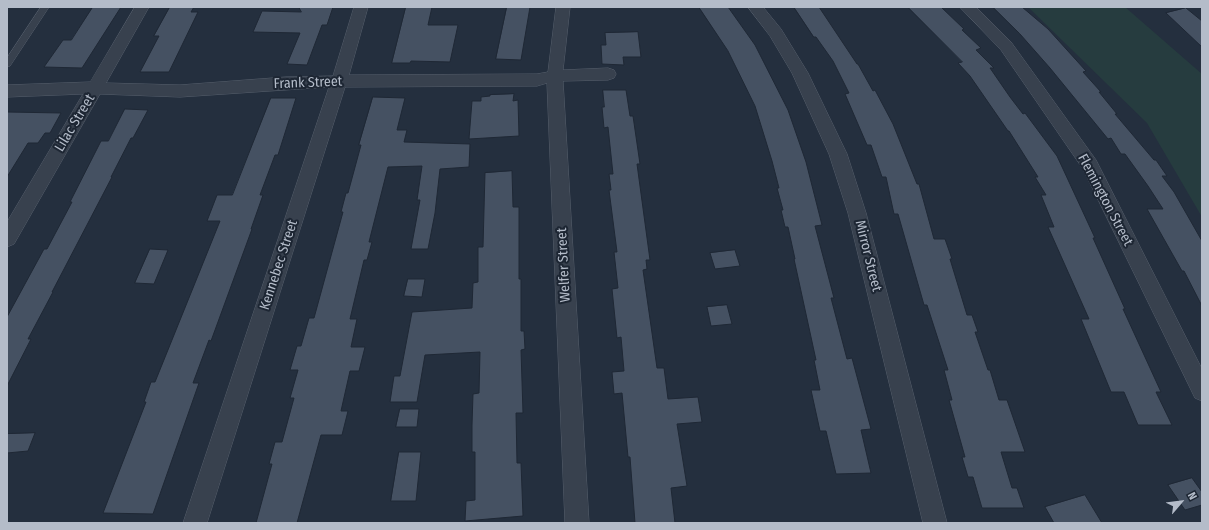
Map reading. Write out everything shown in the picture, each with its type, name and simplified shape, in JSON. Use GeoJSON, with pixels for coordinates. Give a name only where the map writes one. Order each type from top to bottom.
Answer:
{"type":"FeatureCollection","features":[{"type":"Feature","properties":{"kind":"street","name":"Lilac Street"},"geometry":{"type":"LineString","coordinates":[[7,238],[142,7]]}},
{"type":"Feature","properties":{"kind":"street","name":"Kennebec Street"},"geometry":{"type":"LineString","coordinates":[[195,523],[339,81],[361,7]]}},
{"type":"Feature","properties":{"kind":"street","name":"Welfer Street"},"geometry":{"type":"LineString","coordinates":[[563,7],[555,76],[577,523]]}},
{"type":"Feature","properties":{"kind":"street","name":"Mirror Street"},"geometry":{"type":"LineString","coordinates":[[755,7],[776,33],[800,73],[838,154],[857,213],[935,523]]}},
{"type":"Feature","properties":{"kind":"street","name":"Flemington Street"},"geometry":{"type":"LineString","coordinates":[[967,7],[1006,46],[1090,165],[1202,391]]}},
{"type":"Feature","properties":{"kind":"street","name":"Frank Street"},"geometry":{"type":"LineString","coordinates":[[7,91],[96,88],[180,91],[286,83],[339,81],[537,80],[555,76],[608,74]]}},
{"type":"Feature","properties":{"kind":"lane"},"geometry":{"type":"LineString","coordinates":[[7,64],[45,7]]}},
{"type":"Feature","properties":{"kind":"green space"},"geometry":{"type":"Polygon","coordinates":[[[1028,7],[1125,7],[1202,74],[1202,217],[1147,123],[1028,7]]]}},
{"type":"Feature","properties":{"kind":"building"},"geometry":{"type":"Polygon","coordinates":[[[93,7],[121,7],[82,68],[44,67],[63,40],[71,40],[93,7]]]}},
{"type":"Feature","properties":{"kind":"building"},"geometry":{"type":"Polygon","coordinates":[[[170,7],[194,7],[191,12],[198,12],[169,72],[140,72],[159,36],[154,36],[170,7]]]}},
{"type":"Feature","properties":{"kind":"building"},"geometry":{"type":"Polygon","coordinates":[[[299,7],[333,7],[327,25],[322,25],[307,65],[287,64],[300,33],[253,32],[262,11],[301,12],[299,7]]]}},
{"type":"Feature","properties":{"kind":"building"},"geometry":{"type":"Polygon","coordinates":[[[406,7],[432,7],[428,25],[458,25],[450,62],[411,61],[410,63],[392,63],[406,7]]]}},
{"type":"Feature","properties":{"kind":"building"},"geometry":{"type":"Polygon","coordinates":[[[507,7],[530,7],[521,60],[496,59],[507,7]]]}},
{"type":"Feature","properties":{"kind":"building"},"geometry":{"type":"Polygon","coordinates":[[[699,7],[728,7],[755,45],[788,110],[806,162],[822,225],[815,226],[834,298],[831,298],[847,359],[852,358],[871,429],[861,430],[871,473],[836,474],[826,431],[820,431],[811,390],[820,390],[814,360],[816,360],[788,227],[785,227],[781,210],[783,210],[777,188],[779,188],[772,161],[755,106],[728,51],[699,7]]]}},
{"type":"Feature","properties":{"kind":"building"},"geometry":{"type":"Polygon","coordinates":[[[794,7],[819,7],[858,64],[873,91],[875,90],[893,124],[917,184],[919,184],[934,239],[945,239],[967,315],[972,315],[978,332],[975,332],[988,370],[990,370],[999,400],[1007,400],[1025,452],[1001,452],[1012,488],[1017,488],[1024,508],[982,508],[973,477],[968,477],[962,457],[965,457],[949,400],[952,400],[944,370],[948,370],[927,305],[924,305],[898,214],[894,214],[886,177],[882,177],[871,145],[867,145],[845,94],[849,93],[833,61],[816,37],[814,37],[794,7]]]}},
{"type":"Feature","properties":{"kind":"building"},"geometry":{"type":"Polygon","coordinates":[[[908,7],[941,7],[964,29],[962,30],[981,48],[976,50],[994,68],[990,68],[1010,97],[1023,114],[1025,113],[1057,156],[1095,238],[1093,238],[1125,309],[1123,309],[1161,392],[1156,392],[1172,425],[1138,425],[1124,392],[1111,392],[1081,319],[1089,319],[1048,227],[1054,227],[1041,195],[1046,195],[1035,177],[1038,177],[1009,131],[970,76],[958,63],[962,62],[908,7]]]}},
{"type":"Feature","properties":{"kind":"building"},"geometry":{"type":"Polygon","coordinates":[[[993,7],[1022,7],[1048,29],[1086,71],[1083,72],[1101,92],[1099,92],[1117,114],[1115,114],[1154,160],[1156,160],[1167,176],[1162,176],[1174,192],[1202,241],[1202,306],[1184,271],[1182,271],[1147,209],[1163,209],[1148,186],[1125,154],[1121,154],[1111,138],[1108,139],[1050,68],[1020,34],[993,7]]]}},
{"type":"Feature","properties":{"kind":"building"},"geometry":{"type":"Polygon","coordinates":[[[1186,8],[1202,21],[1202,47],[1166,13],[1186,8]]]}},
{"type":"Feature","properties":{"kind":"building"},"geometry":{"type":"Polygon","coordinates":[[[638,32],[641,57],[623,57],[624,65],[602,64],[601,45],[606,45],[605,33],[638,32]]]}},
{"type":"Feature","properties":{"kind":"building"},"geometry":{"type":"Polygon","coordinates":[[[603,90],[626,90],[630,116],[633,116],[640,164],[637,164],[650,260],[646,260],[647,269],[643,270],[657,368],[664,368],[668,399],[698,397],[702,422],[677,424],[687,486],[671,488],[675,523],[635,523],[630,457],[628,457],[622,393],[614,394],[612,372],[624,371],[621,337],[617,338],[612,289],[618,288],[614,252],[617,252],[609,190],[611,190],[609,174],[613,174],[608,127],[604,128],[602,107],[604,107],[603,90]]]}},
{"type":"Feature","properties":{"kind":"building"},"geometry":{"type":"Polygon","coordinates":[[[514,94],[513,101],[518,100],[519,136],[469,139],[472,101],[481,101],[481,97],[490,95],[514,94]]]}},
{"type":"Feature","properties":{"kind":"building"},"geometry":{"type":"Polygon","coordinates":[[[373,97],[405,98],[397,130],[407,130],[404,142],[470,144],[469,167],[440,169],[435,213],[428,249],[411,249],[420,200],[417,200],[422,166],[388,167],[369,242],[372,242],[367,260],[364,260],[350,319],[357,319],[351,347],[365,347],[359,371],[350,371],[341,411],[348,411],[342,435],[321,435],[297,523],[256,523],[272,464],[269,464],[275,442],[282,442],[294,398],[290,398],[298,370],[290,370],[297,346],[301,346],[309,318],[314,318],[343,212],[341,212],[346,193],[348,193],[361,145],[359,145],[373,97]]]}},
{"type":"Feature","properties":{"kind":"building"},"geometry":{"type":"Polygon","coordinates":[[[271,98],[296,98],[278,155],[275,155],[260,195],[263,195],[252,229],[211,341],[209,340],[193,383],[199,383],[153,514],[103,513],[146,402],[144,402],[151,382],[155,382],[220,221],[207,221],[217,195],[232,195],[271,98]]]}},
{"type":"Feature","properties":{"kind":"building"},"geometry":{"type":"Polygon","coordinates":[[[125,109],[148,110],[133,138],[131,138],[52,292],[28,339],[31,339],[7,386],[7,317],[44,249],[47,249],[72,202],[70,202],[101,141],[108,141],[125,109]]]}},
{"type":"Feature","properties":{"kind":"building"},"geometry":{"type":"Polygon","coordinates":[[[7,112],[61,113],[50,133],[45,133],[38,143],[28,143],[7,177],[7,112]]]}},
{"type":"Feature","properties":{"kind":"building"},"geometry":{"type":"Polygon","coordinates":[[[512,171],[513,207],[519,207],[521,331],[524,331],[525,349],[521,350],[523,413],[516,413],[517,463],[521,463],[523,516],[465,521],[466,501],[475,500],[475,452],[472,452],[473,394],[479,393],[480,352],[425,355],[417,402],[390,402],[394,376],[400,376],[412,312],[472,308],[473,283],[478,282],[478,247],[483,247],[485,173],[512,171]]]}},
{"type":"Feature","properties":{"kind":"building"},"geometry":{"type":"Polygon","coordinates":[[[150,249],[168,250],[154,284],[135,283],[150,249]]]}},
{"type":"Feature","properties":{"kind":"building"},"geometry":{"type":"Polygon","coordinates":[[[735,250],[740,266],[715,269],[710,253],[735,250]]]}},
{"type":"Feature","properties":{"kind":"building"},"geometry":{"type":"Polygon","coordinates":[[[408,279],[425,279],[422,297],[404,296],[408,279]]]}},
{"type":"Feature","properties":{"kind":"building"},"geometry":{"type":"Polygon","coordinates":[[[727,305],[732,324],[711,326],[707,307],[727,305]]]}},
{"type":"Feature","properties":{"kind":"building"},"geometry":{"type":"Polygon","coordinates":[[[400,409],[419,409],[417,427],[396,427],[400,409]]]}},
{"type":"Feature","properties":{"kind":"building"},"geometry":{"type":"Polygon","coordinates":[[[35,433],[28,451],[7,453],[7,434],[35,433]]]}},
{"type":"Feature","properties":{"kind":"building"},"geometry":{"type":"Polygon","coordinates":[[[399,452],[421,452],[416,501],[391,501],[399,452]]]}},
{"type":"Feature","properties":{"kind":"building"},"geometry":{"type":"Polygon","coordinates":[[[1192,478],[1202,492],[1202,505],[1185,510],[1168,485],[1192,478]]]}},
{"type":"Feature","properties":{"kind":"building"},"geometry":{"type":"Polygon","coordinates":[[[1085,495],[1102,523],[1054,523],[1045,507],[1085,495]]]}}]}
